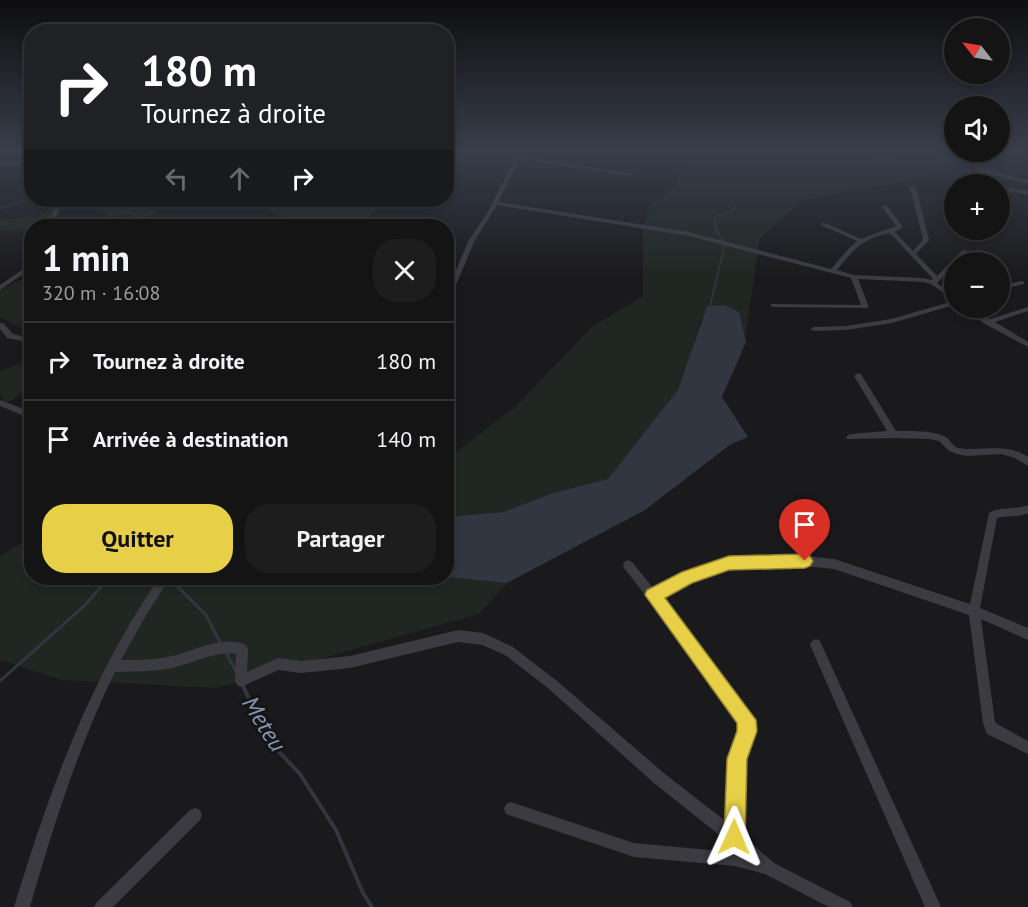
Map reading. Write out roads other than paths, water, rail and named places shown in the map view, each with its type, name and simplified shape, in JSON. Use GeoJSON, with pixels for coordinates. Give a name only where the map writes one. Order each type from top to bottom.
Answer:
{"type":"FeatureCollection","features":[{"type":"Feature","properties":{"kind":"street"},"geometry":{"type":"LineString","coordinates":[[454,282],[472,240],[500,193]]}},
{"type":"Feature","properties":{"kind":"street"},"geometry":{"type":"LineString","coordinates":[[913,254],[926,240],[915,193]]}},
{"type":"Feature","properties":{"kind":"street"},"geometry":{"type":"LineString","coordinates":[[495,203],[689,234],[854,277],[935,281]]}},
{"type":"Feature","properties":{"kind":"street"},"geometry":{"type":"LineString","coordinates":[[832,272],[859,240],[900,227],[885,207]]}},
{"type":"Feature","properties":{"kind":"street"},"geometry":{"type":"LineString","coordinates":[[823,224],[859,240]]}},
{"type":"Feature","properties":{"kind":"street"},"geometry":{"type":"LineString","coordinates":[[891,231],[944,290]]}},
{"type":"Feature","properties":{"kind":"street"},"geometry":{"type":"LineString","coordinates":[[935,281],[965,251]]}},
{"type":"Feature","properties":{"kind":"street"},"geometry":{"type":"LineString","coordinates":[[0,288],[24,271]]}},
{"type":"Feature","properties":{"kind":"street"},"geometry":{"type":"LineString","coordinates":[[773,305],[865,307],[854,277]]}},
{"type":"Feature","properties":{"kind":"street"},"geometry":{"type":"LineString","coordinates":[[1010,286],[1022,283]]}},
{"type":"Feature","properties":{"kind":"street"},"geometry":{"type":"LineString","coordinates":[[814,329],[846,328],[892,321],[944,303]]}},
{"type":"Feature","properties":{"kind":"street"},"geometry":{"type":"LineString","coordinates":[[988,322],[1028,309]]}},
{"type":"Feature","properties":{"kind":"street"},"geometry":{"type":"LineString","coordinates":[[982,318],[1028,345]]}},
{"type":"Feature","properties":{"kind":"street"},"geometry":{"type":"LineString","coordinates":[[0,325],[10,336],[24,339]]}},
{"type":"Feature","properties":{"kind":"street"},"geometry":{"type":"LineString","coordinates":[[858,376],[894,435]]}},
{"type":"Feature","properties":{"kind":"street"},"geometry":{"type":"LineString","coordinates":[[0,403],[24,413]]}},
{"type":"Feature","properties":{"kind":"street"},"geometry":{"type":"LineString","coordinates":[[850,436],[894,435],[939,438],[958,451],[1004,450],[1028,462]]}},
{"type":"Feature","properties":{"kind":"street"},"geometry":{"type":"LineString","coordinates":[[1028,509],[1018,515],[1003,512],[992,516],[974,611],[989,723],[992,729],[1028,747]]}},
{"type":"Feature","properties":{"kind":"street"},"geometry":{"type":"LineString","coordinates":[[653,595],[687,577],[729,563],[805,561],[834,564],[974,611],[1028,634]]}},
{"type":"Feature","properties":{"kind":"street"},"geometry":{"type":"LineString","coordinates":[[628,565],[747,720],[747,731],[737,759],[734,837]]}},
{"type":"Feature","properties":{"kind":"street"},"geometry":{"type":"LineString","coordinates":[[22,907],[39,846],[69,765],[112,666],[138,615],[160,585]]}},
{"type":"Feature","properties":{"kind":"street"},"geometry":{"type":"LineString","coordinates":[[112,666],[172,663],[218,648],[233,646],[242,649],[241,681],[278,664],[301,667],[350,662],[458,636],[483,639],[509,651],[553,685],[660,779],[734,837],[769,868]]}},
{"type":"Feature","properties":{"kind":"street"},"geometry":{"type":"LineString","coordinates":[[816,645],[933,907]]}},
{"type":"Feature","properties":{"kind":"street"},"geometry":{"type":"LineString","coordinates":[[511,809],[634,850],[735,859],[769,868],[845,907]]}},
{"type":"Feature","properties":{"kind":"street"},"geometry":{"type":"LineString","coordinates":[[102,907],[195,815]]}},
{"type":"Feature","properties":{"kind":"waterway"},"geometry":{"type":"LineString","coordinates":[[710,307],[725,243],[717,232],[714,217],[732,212],[736,205]]}},
{"type":"Feature","properties":{"kind":"waterway","name":"Meteu"},"geometry":{"type":"LineString","coordinates":[[0,681],[84,606],[103,585]]}},
{"type":"Feature","properties":{"kind":"waterway","name":"Meteu"},"geometry":{"type":"LineString","coordinates":[[176,585],[206,615],[221,644]]}},
{"type":"Feature","properties":{"kind":"waterway","name":"Meteu"},"geometry":{"type":"LineString","coordinates":[[225,651],[237,673]]}},
{"type":"Feature","properties":{"kind":"waterway","name":"Meteu"},"geometry":{"type":"LineString","coordinates":[[243,686],[269,741],[300,774],[336,830],[363,893],[372,907]]}}]}
